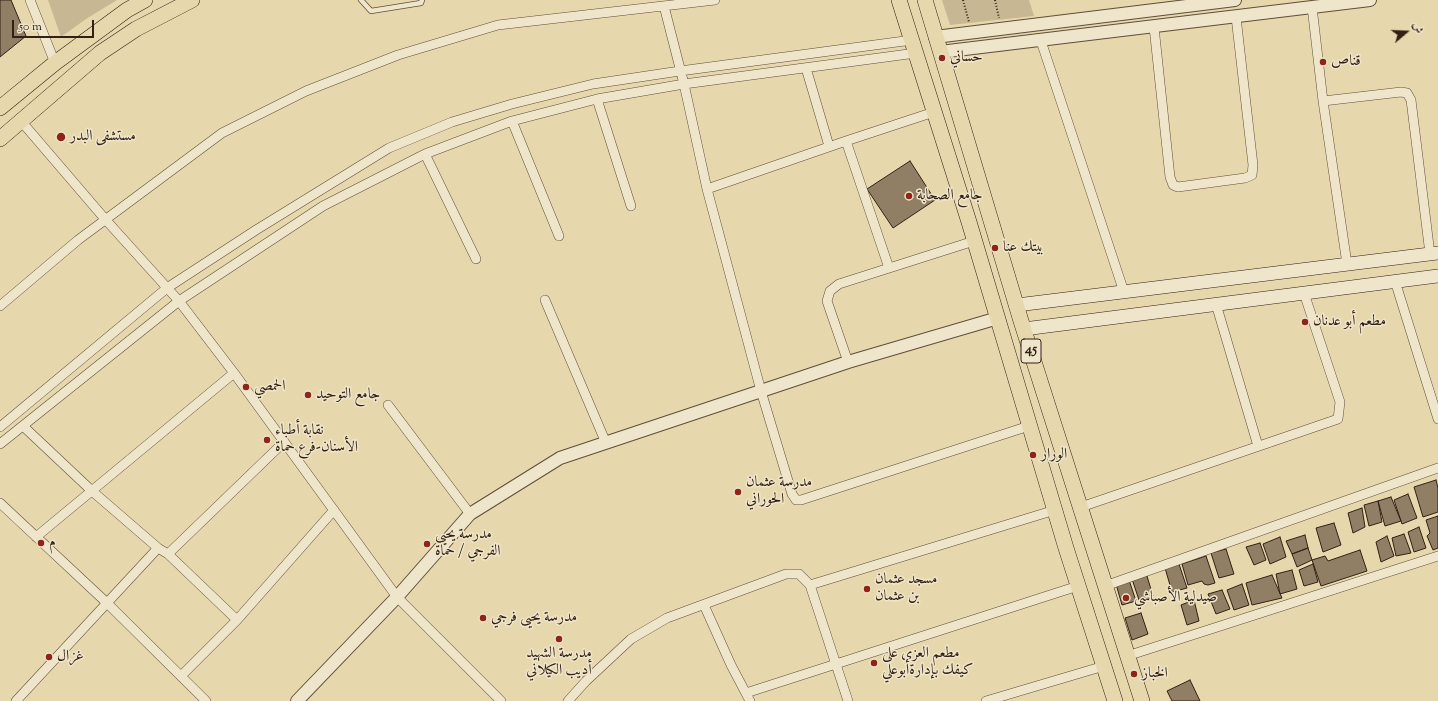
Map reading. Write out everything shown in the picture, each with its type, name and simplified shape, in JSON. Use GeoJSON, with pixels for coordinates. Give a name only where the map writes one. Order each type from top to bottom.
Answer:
{"type":"FeatureCollection","features":[{"type":"Feature","properties":{"kind":"main road"},"geometry":{"type":"LineString","coordinates":[[0,108],[55,63],[127,10],[145,0]]}},
{"type":"Feature","properties":{"kind":"main road"},"geometry":{"type":"LineString","coordinates":[[0,139],[100,53],[136,29],[192,0]]}},
{"type":"Feature","properties":{"kind":"main road","name":"45"},"geometry":{"type":"LineString","coordinates":[[899,0],[998,318],[1078,586],[1115,701]]}},
{"type":"Feature","properties":{"kind":"main road","name":"45"},"geometry":{"type":"LineString","coordinates":[[925,0],[1024,329],[1081,507],[1104,586],[1142,701]]}},
{"type":"Feature","properties":{"kind":"main road"},"geometry":{"type":"LineString","coordinates":[[962,201],[983,193]]}},
{"type":"Feature","properties":{"kind":"main road"},"geometry":{"type":"LineString","coordinates":[[1017,305],[1434,253]]}},
{"type":"Feature","properties":{"kind":"main road"},"geometry":{"type":"LineString","coordinates":[[1024,329],[1438,276]]}},
{"type":"Feature","properties":{"kind":"main road"},"geometry":{"type":"LineString","coordinates":[[1012,367],[1034,359]]}},
{"type":"Feature","properties":{"kind":"main road"},"geometry":{"type":"LineString","coordinates":[[1093,633],[1116,622]]}},
{"type":"Feature","properties":{"kind":"street"},"geometry":{"type":"LineString","coordinates":[[30,0],[55,63]]}},
{"type":"Feature","properties":{"kind":"street"},"geometry":{"type":"LineString","coordinates":[[0,306],[78,240],[222,133],[306,91],[398,55],[498,25],[715,0]]}},
{"type":"Feature","properties":{"kind":"street"},"geometry":{"type":"LineString","coordinates":[[935,37],[1235,0]]}},
{"type":"Feature","properties":{"kind":"street"},"geometry":{"type":"LineString","coordinates":[[940,52],[1041,41],[1370,0]]}},
{"type":"Feature","properties":{"kind":"street"},"geometry":{"type":"LineString","coordinates":[[664,6],[684,84],[706,189],[761,391],[792,494],[796,500],[801,500],[1030,426]]}},
{"type":"Feature","properties":{"kind":"street"},"geometry":{"type":"LineString","coordinates":[[1312,7],[1322,101],[1347,264]]}},
{"type":"Feature","properties":{"kind":"street"},"geometry":{"type":"LineString","coordinates":[[1154,27],[1170,177],[1173,185],[1178,187],[1245,178],[1252,175],[1253,165],[1236,17]]}},
{"type":"Feature","properties":{"kind":"street"},"geometry":{"type":"LineString","coordinates":[[1041,41],[1124,292]]}},
{"type":"Feature","properties":{"kind":"street"},"geometry":{"type":"LineString","coordinates":[[0,444],[179,301],[323,206],[425,154],[512,121],[597,99],[684,84],[806,68],[914,47]]}},
{"type":"Feature","properties":{"kind":"street"},"geometry":{"type":"LineString","coordinates":[[0,427],[167,288],[256,230],[389,148],[452,122],[512,104],[593,84],[680,71],[914,47]]}},
{"type":"Feature","properties":{"kind":"street"},"geometry":{"type":"LineString","coordinates":[[806,68],[829,146]]}},
{"type":"Feature","properties":{"kind":"street"},"geometry":{"type":"LineString","coordinates":[[1322,101],[1400,92],[1407,93],[1411,100],[1434,253]]}},
{"type":"Feature","properties":{"kind":"street"},"geometry":{"type":"LineString","coordinates":[[597,99],[631,206]]}},
{"type":"Feature","properties":{"kind":"street"},"geometry":{"type":"LineString","coordinates":[[706,189],[846,140],[934,112]]}},
{"type":"Feature","properties":{"kind":"street"},"geometry":{"type":"LineString","coordinates":[[21,121],[105,219],[179,301],[234,373],[397,597],[501,701]]}},
{"type":"Feature","properties":{"kind":"street"},"geometry":{"type":"LineString","coordinates":[[512,121],[559,236]]}},
{"type":"Feature","properties":{"kind":"street"},"geometry":{"type":"LineString","coordinates":[[846,140],[889,268]]}},
{"type":"Feature","properties":{"kind":"street"},"geometry":{"type":"LineString","coordinates":[[425,154],[476,259]]}},
{"type":"Feature","properties":{"kind":"street"},"geometry":{"type":"LineString","coordinates":[[848,362],[827,302],[830,291],[839,284],[974,241]]}},
{"type":"Feature","properties":{"kind":"street"},"geometry":{"type":"LineString","coordinates":[[1394,281],[1438,419]]}},
{"type":"Feature","properties":{"kind":"street"},"geometry":{"type":"LineString","coordinates":[[1081,507],[1338,419],[1340,402],[1304,293]]}},
{"type":"Feature","properties":{"kind":"street"},"geometry":{"type":"LineString","coordinates":[[545,300],[606,443]]}},
{"type":"Feature","properties":{"kind":"street"},"geometry":{"type":"LineString","coordinates":[[1216,304],[1258,446]]}},
{"type":"Feature","properties":{"kind":"street"},"geometry":{"type":"LineString","coordinates":[[297,701],[397,597],[470,514],[560,458],[848,362],[998,318]]}},
{"type":"Feature","properties":{"kind":"street"},"geometry":{"type":"LineString","coordinates":[[36,537],[234,373]]}},
{"type":"Feature","properties":{"kind":"street"},"geometry":{"type":"LineString","coordinates":[[388,405],[470,514]]}},
{"type":"Feature","properties":{"kind":"street"},"geometry":{"type":"LineString","coordinates":[[23,426],[92,490],[158,548],[168,554],[237,620]]}},
{"type":"Feature","properties":{"kind":"street"},"geometry":{"type":"LineString","coordinates":[[168,554],[284,442]]}},
{"type":"Feature","properties":{"kind":"street"},"geometry":{"type":"LineString","coordinates":[[1104,586],[1438,468]]}},
{"type":"Feature","properties":{"kind":"street"},"geometry":{"type":"LineString","coordinates":[[0,503],[106,603],[206,701]]}},
{"type":"Feature","properties":{"kind":"street"},"geometry":{"type":"LineString","coordinates":[[181,676],[237,620],[334,510]]}},
{"type":"Feature","properties":{"kind":"street"},"geometry":{"type":"LineString","coordinates":[[810,585],[1055,510]]}},
{"type":"Feature","properties":{"kind":"street"},"geometry":{"type":"LineString","coordinates":[[16,701],[158,548]]}},
{"type":"Feature","properties":{"kind":"street"},"geometry":{"type":"LineString","coordinates":[[1127,656],[1438,556]]}},
{"type":"Feature","properties":{"kind":"street"},"geometry":{"type":"LineString","coordinates":[[568,701],[586,681],[631,639],[667,618],[786,574],[798,574],[810,585],[848,701]]}},
{"type":"Feature","properties":{"kind":"street"},"geometry":{"type":"LineString","coordinates":[[746,692],[1078,586]]}},
{"type":"Feature","properties":{"kind":"street"},"geometry":{"type":"LineString","coordinates":[[704,604],[750,701]]}},
{"type":"Feature","properties":{"kind":"street"},"geometry":{"type":"LineString","coordinates":[[986,701],[1104,666]]}},
{"type":"Feature","properties":{"kind":"lane"},"geometry":{"type":"LineString","coordinates":[[361,0],[371,11],[421,2],[422,0]]}},
{"type":"Feature","properties":{"kind":"path"},"geometry":{"type":"LineString","coordinates":[[964,0],[971,32]]}},
{"type":"Feature","properties":{"kind":"path"},"geometry":{"type":"LineString","coordinates":[[995,0],[1002,28]]}},
{"type":"Feature","properties":{"kind":"shaded area"},"geometry":{"type":"Polygon","coordinates":[[[48,0],[117,0],[86,19],[61,37],[48,0]]]}},
{"type":"Feature","properties":{"kind":"shaded area"},"geometry":{"type":"Polygon","coordinates":[[[942,0],[1029,0],[1034,16],[950,25],[942,0]]]}},
{"type":"Feature","properties":{"kind":"building"},"geometry":{"type":"Polygon","coordinates":[[[0,0],[11,0],[26,36],[0,57],[0,0]]]}},
{"type":"Feature","properties":{"kind":"building"},"geometry":{"type":"Polygon","coordinates":[[[910,161],[935,200],[893,228],[867,189],[910,161]]]}},
{"type":"Feature","properties":{"kind":"building"},"geometry":{"type":"Polygon","coordinates":[[[1436,480],[1438,488],[1438,512],[1423,517],[1414,487],[1436,480]]]}},
{"type":"Feature","properties":{"kind":"building"},"geometry":{"type":"Polygon","coordinates":[[[1408,494],[1417,518],[1402,524],[1394,500],[1408,494]]]}},
{"type":"Feature","properties":{"kind":"building"},"geometry":{"type":"Polygon","coordinates":[[[1391,497],[1401,521],[1385,526],[1378,501],[1391,497]]]}},
{"type":"Feature","properties":{"kind":"building"},"geometry":{"type":"Polygon","coordinates":[[[1378,501],[1382,522],[1369,526],[1364,505],[1378,501]]]}},
{"type":"Feature","properties":{"kind":"building"},"geometry":{"type":"Polygon","coordinates":[[[1362,508],[1365,527],[1353,533],[1348,513],[1362,508]]]}},
{"type":"Feature","properties":{"kind":"building"},"geometry":{"type":"Polygon","coordinates":[[[1438,516],[1438,548],[1433,550],[1427,536],[1430,533],[1426,520],[1438,516]]]}},
{"type":"Feature","properties":{"kind":"building"},"geometry":{"type":"Polygon","coordinates":[[[1334,523],[1341,545],[1323,552],[1316,528],[1334,523]]]}},
{"type":"Feature","properties":{"kind":"building"},"geometry":{"type":"Polygon","coordinates":[[[1419,527],[1426,548],[1414,552],[1408,532],[1419,527]]]}},
{"type":"Feature","properties":{"kind":"building"},"geometry":{"type":"Polygon","coordinates":[[[1404,534],[1411,553],[1396,556],[1392,538],[1404,534]]]}},
{"type":"Feature","properties":{"kind":"building"},"geometry":{"type":"Polygon","coordinates":[[[1305,535],[1308,548],[1292,554],[1286,541],[1305,535]]]}},
{"type":"Feature","properties":{"kind":"building"},"geometry":{"type":"Polygon","coordinates":[[[1387,536],[1394,556],[1381,562],[1376,542],[1387,536]]]}},
{"type":"Feature","properties":{"kind":"building"},"geometry":{"type":"Polygon","coordinates":[[[1280,537],[1286,557],[1270,564],[1263,544],[1280,537]]]}},
{"type":"Feature","properties":{"kind":"building"},"geometry":{"type":"Polygon","coordinates":[[[1260,543],[1266,560],[1254,565],[1246,547],[1260,543]]]}},
{"type":"Feature","properties":{"kind":"building"},"geometry":{"type":"Polygon","coordinates":[[[1308,548],[1312,560],[1297,567],[1292,554],[1308,548]]]}},
{"type":"Feature","properties":{"kind":"building"},"geometry":{"type":"Polygon","coordinates":[[[1226,549],[1234,574],[1219,578],[1211,553],[1226,549]]]}},
{"type":"Feature","properties":{"kind":"building"},"geometry":{"type":"Polygon","coordinates":[[[1360,550],[1367,571],[1321,586],[1312,560],[1325,556],[1328,561],[1360,550]]]}},
{"type":"Feature","properties":{"kind":"building"},"geometry":{"type":"Polygon","coordinates":[[[1206,556],[1215,583],[1208,585],[1204,584],[1202,581],[1188,585],[1182,564],[1206,556]]]}},
{"type":"Feature","properties":{"kind":"building"},"geometry":{"type":"Polygon","coordinates":[[[1179,564],[1187,588],[1172,592],[1165,568],[1179,564]]]}},
{"type":"Feature","properties":{"kind":"building"},"geometry":{"type":"Polygon","coordinates":[[[1313,564],[1318,582],[1304,586],[1299,570],[1313,564]]]}},
{"type":"Feature","properties":{"kind":"building"},"geometry":{"type":"Polygon","coordinates":[[[1292,570],[1297,589],[1280,594],[1276,574],[1292,570]]]}},
{"type":"Feature","properties":{"kind":"building"},"geometry":{"type":"Polygon","coordinates":[[[1272,575],[1282,598],[1252,605],[1246,583],[1272,575]]]}},
{"type":"Feature","properties":{"kind":"building"},"geometry":{"type":"Polygon","coordinates":[[[1147,576],[1153,596],[1139,600],[1132,579],[1147,576]]]}},
{"type":"Feature","properties":{"kind":"building"},"geometry":{"type":"Polygon","coordinates":[[[1129,580],[1136,601],[1122,605],[1116,584],[1129,580]]]}},
{"type":"Feature","properties":{"kind":"building"},"geometry":{"type":"Polygon","coordinates":[[[1242,584],[1249,605],[1234,610],[1227,590],[1242,584]]]}},
{"type":"Feature","properties":{"kind":"building"},"geometry":{"type":"Polygon","coordinates":[[[1222,590],[1230,609],[1216,614],[1208,594],[1222,590]]]}},
{"type":"Feature","properties":{"kind":"building"},"geometry":{"type":"Polygon","coordinates":[[[1194,600],[1199,621],[1187,625],[1181,605],[1194,600]]]}},
{"type":"Feature","properties":{"kind":"building"},"geometry":{"type":"Polygon","coordinates":[[[1141,613],[1148,634],[1132,640],[1125,618],[1141,613]]]}},
{"type":"Feature","properties":{"kind":"building"},"geometry":{"type":"Polygon","coordinates":[[[1190,680],[1200,701],[1172,701],[1167,691],[1190,680]]]}},
{"type":"Feature","properties":{"kind":"place","name":"حساني"},"geometry":{"type":"Point","coordinates":[942,58]}},
{"type":"Feature","properties":{"kind":"place","name":"قناص"},"geometry":{"type":"Point","coordinates":[1323,62]}},
{"type":"Feature","properties":{"kind":"place","name":"مستشفى البدر"},"geometry":{"type":"Point","coordinates":[61,137]}},
{"type":"Feature","properties":{"kind":"place","name":"جامع الصحابة"},"geometry":{"type":"Point","coordinates":[909,196]}},
{"type":"Feature","properties":{"kind":"place","name":"بيتك عنا"},"geometry":{"type":"Point","coordinates":[995,248]}},
{"type":"Feature","properties":{"kind":"place","name":"مطعم أبو عدنان"},"geometry":{"type":"Point","coordinates":[1305,322]}},
{"type":"Feature","properties":{"kind":"place","name":"الحمصي"},"geometry":{"type":"Point","coordinates":[246,387]}},
{"type":"Feature","properties":{"kind":"place","name":"جامع التوحيد"},"geometry":{"type":"Point","coordinates":[308,395]}},
{"type":"Feature","properties":{"kind":"place","name":"نقابة أطباء الأسنان-فرع حماة"},"geometry":{"type":"Point","coordinates":[267,440]}},
{"type":"Feature","properties":{"kind":"place","name":"الورار"},"geometry":{"type":"Point","coordinates":[1033,455]}},
{"type":"Feature","properties":{"kind":"place","name":"مدرسة عثمان الحوراني"},"geometry":{"type":"Point","coordinates":[738,492]}},
{"type":"Feature","properties":{"kind":"place","name":"م"},"geometry":{"type":"Point","coordinates":[41,543]}},
{"type":"Feature","properties":{"kind":"place","name":"مدرسة يحيى الفرجي / حماة"},"geometry":{"type":"Point","coordinates":[427,544]}},
{"type":"Feature","properties":{"kind":"place","name":"مسجد عثمان بن عثمان"},"geometry":{"type":"Point","coordinates":[867,589]}},
{"type":"Feature","properties":{"kind":"place","name":"صيدلية الأصباشي"},"geometry":{"type":"Point","coordinates":[1126,598]}},
{"type":"Feature","properties":{"kind":"place","name":"مدرسة يحيى فرجي"},"geometry":{"type":"Point","coordinates":[483,618]}},
{"type":"Feature","properties":{"kind":"place","name":"مدرسة الشهيد أديب الكيلاني"},"geometry":{"type":"Point","coordinates":[559,639]}},
{"type":"Feature","properties":{"kind":"place","name":"غزال"},"geometry":{"type":"Point","coordinates":[49,657]}},
{"type":"Feature","properties":{"kind":"place","name":"مطعم العزي على كيفك بإدارةأبوعلي"},"geometry":{"type":"Point","coordinates":[874,663]}},
{"type":"Feature","properties":{"kind":"place","name":"الخباز"},"geometry":{"type":"Point","coordinates":[1134,674]}}]}
